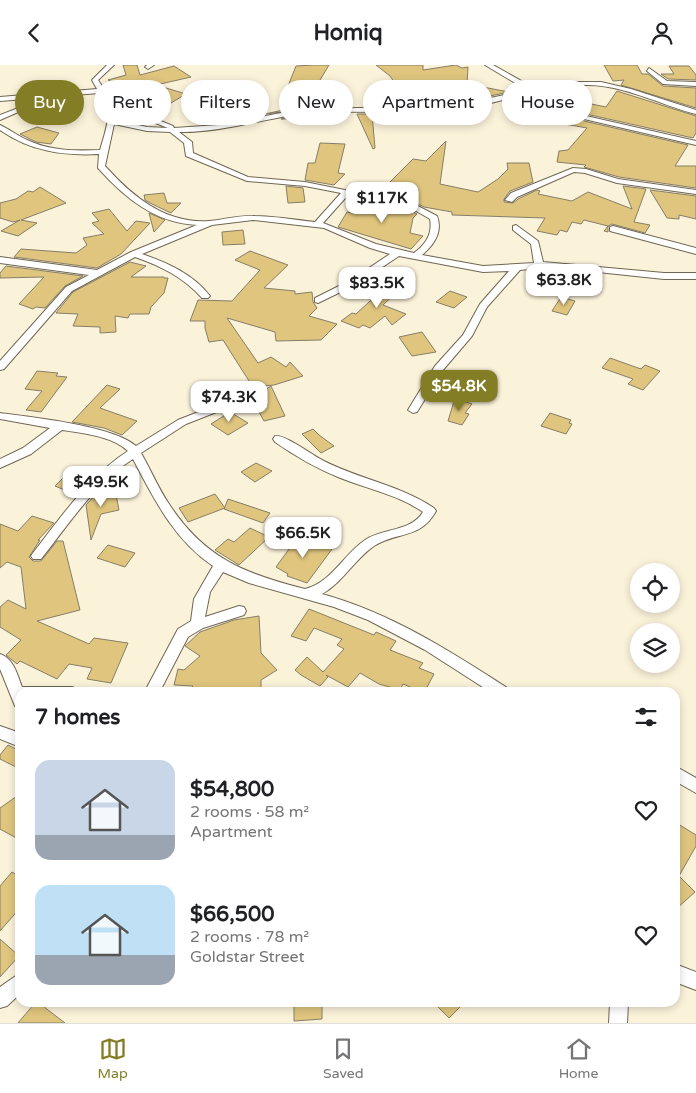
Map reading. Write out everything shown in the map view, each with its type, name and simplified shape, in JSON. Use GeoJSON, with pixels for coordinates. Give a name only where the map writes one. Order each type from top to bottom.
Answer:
{"type":"FeatureCollection","features":[{"type":"Feature","properties":{"kind":"street"},"geometry":{"type":"LineString","coordinates":[[96,80],[95,78],[109,69],[111,65]]}},
{"type":"Feature","properties":{"kind":"street"},"geometry":{"type":"LineString","coordinates":[[488,65],[514,80]]}},
{"type":"Feature","properties":{"kind":"street"},"geometry":{"type":"LineString","coordinates":[[649,73],[665,83],[696,84]]}},
{"type":"Feature","properties":{"kind":"street"},"geometry":{"type":"LineString","coordinates":[[592,84],[629,90],[667,105],[696,112]]}},
{"type":"Feature","properties":{"kind":"street"},"geometry":{"type":"LineString","coordinates":[[125,125],[134,128],[175,130],[231,125],[308,111],[454,108],[502,97]]}},
{"type":"Feature","properties":{"kind":"street"},"geometry":{"type":"LineString","coordinates":[[0,99],[15,98]]}},
{"type":"Feature","properties":{"kind":"street"},"geometry":{"type":"LineString","coordinates":[[0,118],[15,111]]}},
{"type":"Feature","properties":{"kind":"street"},"geometry":{"type":"LineString","coordinates":[[592,119],[696,143]]}},
{"type":"Feature","properties":{"kind":"street"},"geometry":{"type":"LineString","coordinates":[[111,125],[102,151],[101,167],[142,207],[162,216],[192,223],[254,218],[318,225],[337,229],[373,246],[397,253],[483,269],[539,265],[584,266],[664,276],[696,275]]}},
{"type":"Feature","properties":{"kind":"street"},"geometry":{"type":"LineString","coordinates":[[163,125],[175,130],[188,143],[189,154],[242,177],[305,184],[414,207],[434,218],[436,223],[431,241],[416,256]]}},
{"type":"Feature","properties":{"kind":"street"},"geometry":{"type":"LineString","coordinates":[[0,127],[17,139],[43,150],[76,154],[102,151]]}},
{"type":"Feature","properties":{"kind":"street"},"geometry":{"type":"LineString","coordinates":[[509,200],[514,195],[570,170],[586,171],[617,181],[696,192]]}},
{"type":"Feature","properties":{"kind":"street"},"geometry":{"type":"LineString","coordinates":[[318,225],[346,192]]}},
{"type":"Feature","properties":{"kind":"street"},"geometry":{"type":"LineString","coordinates":[[0,367],[65,293],[134,254],[210,223]]}},
{"type":"Feature","properties":{"kind":"street"},"geometry":{"type":"LineString","coordinates":[[516,228],[535,243],[536,259],[539,265]]}},
{"type":"Feature","properties":{"kind":"street"},"geometry":{"type":"LineString","coordinates":[[613,229],[696,251]]}},
{"type":"Feature","properties":{"kind":"street"},"geometry":{"type":"LineString","coordinates":[[318,300],[354,282],[397,253]]}},
{"type":"Feature","properties":{"kind":"street"},"geometry":{"type":"LineString","coordinates":[[134,254],[182,274],[191,280],[205,296]]}},
{"type":"Feature","properties":{"kind":"street"},"geometry":{"type":"LineString","coordinates":[[2,261],[98,273]]}},
{"type":"Feature","properties":{"kind":"street"},"geometry":{"type":"LineString","coordinates":[[413,410],[439,368],[467,336],[483,306],[517,268]]}},
{"type":"Feature","properties":{"kind":"street"},"geometry":{"type":"LineString","coordinates":[[36,556],[97,482],[113,467],[187,419],[231,404],[245,393],[247,385]]}},
{"type":"Feature","properties":{"kind":"street"},"geometry":{"type":"LineString","coordinates":[[0,416],[121,441],[129,446],[134,453],[161,503],[197,549],[221,565],[245,578],[349,607],[382,620],[436,649],[495,687]]}},
{"type":"Feature","properties":{"kind":"street"},"geometry":{"type":"LineString","coordinates":[[0,464],[33,447],[58,427]]}},
{"type":"Feature","properties":{"kind":"street"},"geometry":{"type":"LineString","coordinates":[[278,439],[324,466],[343,475],[403,494],[414,499],[430,511],[425,520],[368,544],[326,586],[316,593],[305,595]]}},
{"type":"Feature","properties":{"kind":"street"},"geometry":{"type":"LineString","coordinates":[[198,624],[197,606],[204,588],[221,565]]}},
{"type":"Feature","properties":{"kind":"street"},"geometry":{"type":"LineString","coordinates":[[154,687],[183,633],[198,624],[239,611]]}},
{"type":"Feature","properties":{"kind":"street"},"geometry":{"type":"LineString","coordinates":[[0,660],[8,668],[16,687]]}},
{"type":"Feature","properties":{"kind":"street"},"geometry":{"type":"LineString","coordinates":[[0,732],[15,738]]}},
{"type":"Feature","properties":{"kind":"street"},"geometry":{"type":"LineString","coordinates":[[680,776],[696,787]]}},
{"type":"Feature","properties":{"kind":"street"},"geometry":{"type":"LineString","coordinates":[[680,975],[696,981]]}},
{"type":"Feature","properties":{"kind":"street"},"geometry":{"type":"LineString","coordinates":[[0,999],[15,987]]}},
{"type":"Feature","properties":{"kind":"street"},"geometry":{"type":"LineString","coordinates":[[618,1023],[620,1007]]}},
{"type":"Feature","properties":{"kind":"building"},"geometry":{"type":"Polygon","coordinates":[[[123,65],[137,65],[140,75],[174,66],[191,77],[171,82],[171,80],[108,80],[126,75],[123,65]]]}},
{"type":"Feature","properties":{"kind":"building"},"geometry":{"type":"Polygon","coordinates":[[[329,65],[320,80],[290,80],[296,66],[329,65]]]}},
{"type":"Feature","properties":{"kind":"building"},"geometry":{"type":"Polygon","coordinates":[[[376,65],[423,65],[423,70],[456,65],[462,68],[468,67],[467,80],[393,80],[376,65]]]}},
{"type":"Feature","properties":{"kind":"building"},"geometry":{"type":"Polygon","coordinates":[[[604,65],[637,65],[642,74],[648,74],[663,86],[696,88],[696,108],[621,85],[624,80],[613,81],[604,65]]]}},
{"type":"Feature","properties":{"kind":"building"},"geometry":{"type":"Polygon","coordinates":[[[669,66],[689,66],[696,75],[696,80],[668,79],[661,74],[674,74],[669,66]]]}},
{"type":"Feature","properties":{"kind":"building"},"geometry":{"type":"Polygon","coordinates":[[[492,89],[502,91],[502,93],[492,96],[492,89]]]}},
{"type":"Feature","properties":{"kind":"building"},"geometry":{"type":"Polygon","coordinates":[[[171,90],[181,92],[181,97],[171,103],[171,90]]]}},
{"type":"Feature","properties":{"kind":"building"},"geometry":{"type":"Polygon","coordinates":[[[617,91],[696,116],[696,133],[693,138],[592,115],[592,104],[606,107],[617,91]]]}},
{"type":"Feature","properties":{"kind":"building"},"geometry":{"type":"Polygon","coordinates":[[[357,114],[363,114],[363,125],[373,125],[375,148],[373,149],[357,114]]]}},
{"type":"Feature","properties":{"kind":"building"},"geometry":{"type":"Polygon","coordinates":[[[592,123],[688,145],[675,166],[696,166],[696,188],[619,177],[584,167],[586,165],[557,162],[559,151],[568,150],[587,128],[570,125],[592,125],[592,123]]]}},
{"type":"Feature","properties":{"kind":"building"},"geometry":{"type":"Polygon","coordinates":[[[37,127],[59,133],[51,144],[36,142],[20,134],[37,127]]]}},
{"type":"Feature","properties":{"kind":"building"},"geometry":{"type":"Polygon","coordinates":[[[446,141],[440,184],[478,192],[498,179],[508,169],[507,163],[529,163],[533,182],[510,191],[504,202],[513,203],[537,190],[540,191],[538,194],[572,201],[588,192],[632,209],[623,186],[646,189],[634,222],[650,225],[645,233],[612,224],[608,226],[584,220],[581,224],[572,222],[567,232],[560,230],[557,235],[537,231],[545,218],[452,215],[452,212],[369,193],[376,183],[387,185],[413,159],[426,161],[446,141]]]}},
{"type":"Feature","properties":{"kind":"building"},"geometry":{"type":"Polygon","coordinates":[[[320,143],[345,144],[338,173],[345,174],[334,185],[305,180],[308,163],[315,163],[320,143]]]}},
{"type":"Feature","properties":{"kind":"building"},"geometry":{"type":"Polygon","coordinates":[[[286,186],[303,188],[305,202],[288,203],[286,186]]]}},
{"type":"Feature","properties":{"kind":"building"},"geometry":{"type":"Polygon","coordinates":[[[40,187],[66,203],[21,220],[37,223],[18,236],[1,231],[20,220],[13,222],[0,218],[0,203],[16,199],[28,191],[33,192],[40,187]]]}},
{"type":"Feature","properties":{"kind":"building"},"geometry":{"type":"Polygon","coordinates":[[[650,190],[696,196],[696,219],[679,215],[679,219],[667,218],[650,190]]]}},
{"type":"Feature","properties":{"kind":"building"},"geometry":{"type":"Polygon","coordinates":[[[164,193],[167,203],[181,203],[171,213],[145,200],[144,195],[164,193]]]}},
{"type":"Feature","properties":{"kind":"building"},"geometry":{"type":"Polygon","coordinates":[[[363,200],[410,210],[417,214],[413,218],[410,233],[423,236],[411,249],[338,227],[347,212],[353,213],[363,200]]]}},
{"type":"Feature","properties":{"kind":"building"},"geometry":{"type":"Polygon","coordinates":[[[109,209],[127,231],[136,221],[150,223],[121,254],[97,268],[14,257],[21,249],[76,253],[87,245],[83,238],[104,234],[92,223],[99,221],[92,213],[109,209]]]}},
{"type":"Feature","properties":{"kind":"building"},"geometry":{"type":"Polygon","coordinates":[[[149,213],[165,220],[154,232],[149,213]]]}},
{"type":"Feature","properties":{"kind":"building"},"geometry":{"type":"Polygon","coordinates":[[[243,230],[245,244],[223,245],[222,232],[243,230]]]}},
{"type":"Feature","properties":{"kind":"building"},"geometry":{"type":"Polygon","coordinates":[[[250,251],[288,265],[264,288],[295,291],[295,294],[312,292],[313,302],[317,308],[309,316],[337,324],[321,340],[276,341],[275,332],[227,318],[258,363],[271,357],[286,367],[290,362],[303,376],[274,385],[253,387],[254,384],[249,381],[223,340],[209,342],[205,321],[190,321],[198,300],[232,301],[260,270],[235,260],[250,251]]]}},
{"type":"Feature","properties":{"kind":"building"},"geometry":{"type":"Polygon","coordinates":[[[130,262],[146,266],[131,277],[168,278],[164,293],[151,307],[149,314],[130,314],[128,318],[115,316],[116,332],[100,333],[100,327],[73,326],[78,314],[56,313],[73,292],[130,262]]]}},
{"type":"Feature","properties":{"kind":"building"},"geometry":{"type":"Polygon","coordinates":[[[6,266],[83,276],[65,286],[45,308],[36,307],[33,309],[19,304],[44,277],[0,278],[0,273],[6,266]]]}},
{"type":"Feature","properties":{"kind":"building"},"geometry":{"type":"Polygon","coordinates":[[[394,279],[402,287],[383,305],[406,314],[392,325],[385,316],[370,328],[363,325],[359,328],[341,321],[352,313],[356,314],[394,279]]]}},
{"type":"Feature","properties":{"kind":"building"},"geometry":{"type":"Polygon","coordinates":[[[450,291],[467,297],[454,308],[436,302],[450,291]]]}},
{"type":"Feature","properties":{"kind":"building"},"geometry":{"type":"Polygon","coordinates":[[[561,297],[575,301],[567,315],[552,311],[561,297]]]}},
{"type":"Feature","properties":{"kind":"building"},"geometry":{"type":"Polygon","coordinates":[[[422,332],[436,352],[412,356],[399,337],[422,332]]]}},
{"type":"Feature","properties":{"kind":"building"},"geometry":{"type":"Polygon","coordinates":[[[610,358],[641,369],[645,365],[660,371],[643,390],[628,384],[633,379],[602,368],[610,358]]]}},
{"type":"Feature","properties":{"kind":"building"},"geometry":{"type":"Polygon","coordinates":[[[37,371],[58,373],[56,376],[67,377],[41,412],[26,410],[42,391],[25,389],[37,371]]]}},
{"type":"Feature","properties":{"kind":"building"},"geometry":{"type":"Polygon","coordinates":[[[107,385],[120,389],[100,408],[137,421],[122,435],[104,428],[72,422],[107,385]]]}},
{"type":"Feature","properties":{"kind":"building"},"geometry":{"type":"Polygon","coordinates":[[[271,386],[285,416],[264,421],[254,403],[242,405],[271,386]]]}},
{"type":"Feature","properties":{"kind":"building"},"geometry":{"type":"Polygon","coordinates":[[[455,398],[472,404],[465,413],[469,414],[462,425],[448,421],[455,398]]]}},
{"type":"Feature","properties":{"kind":"building"},"geometry":{"type":"Polygon","coordinates":[[[230,412],[248,423],[228,435],[211,424],[230,412]]]}},
{"type":"Feature","properties":{"kind":"building"},"geometry":{"type":"Polygon","coordinates":[[[550,413],[571,420],[569,423],[572,424],[566,434],[541,426],[550,413]]]}},
{"type":"Feature","properties":{"kind":"building"},"geometry":{"type":"Polygon","coordinates":[[[313,429],[334,446],[321,453],[302,434],[313,429]]]}},
{"type":"Feature","properties":{"kind":"building"},"geometry":{"type":"Polygon","coordinates":[[[256,463],[272,471],[255,482],[241,472],[256,463]]]}},
{"type":"Feature","properties":{"kind":"building"},"geometry":{"type":"Polygon","coordinates":[[[64,477],[77,482],[67,491],[55,486],[64,477]]]}},
{"type":"Feature","properties":{"kind":"building"},"geometry":{"type":"Polygon","coordinates":[[[115,490],[119,510],[101,514],[91,540],[86,505],[96,494],[115,490]]]}},
{"type":"Feature","properties":{"kind":"building"},"geometry":{"type":"Polygon","coordinates":[[[215,494],[225,508],[188,522],[179,508],[215,494]]]}},
{"type":"Feature","properties":{"kind":"building"},"geometry":{"type":"Polygon","coordinates":[[[228,499],[270,513],[263,523],[224,509],[228,499]]]}},
{"type":"Feature","properties":{"kind":"building"},"geometry":{"type":"Polygon","coordinates":[[[32,516],[54,523],[38,540],[40,540],[29,557],[33,561],[41,561],[57,541],[63,541],[80,610],[37,621],[89,644],[94,638],[128,643],[111,683],[87,679],[92,668],[69,664],[57,679],[20,661],[17,664],[6,655],[21,640],[0,627],[0,607],[8,600],[26,609],[21,567],[7,562],[0,568],[0,524],[18,531],[32,516]]]}},
{"type":"Feature","properties":{"kind":"building"},"geometry":{"type":"Polygon","coordinates":[[[250,528],[269,537],[239,565],[215,550],[228,539],[234,542],[250,528]]]}},
{"type":"Feature","properties":{"kind":"building"},"geometry":{"type":"Polygon","coordinates":[[[291,537],[332,549],[307,583],[287,576],[288,574],[276,567],[289,549],[284,548],[291,537]]]}},
{"type":"Feature","properties":{"kind":"building"},"geometry":{"type":"Polygon","coordinates":[[[108,545],[135,553],[125,567],[97,558],[108,545]]]}},
{"type":"Feature","properties":{"kind":"building"},"geometry":{"type":"Polygon","coordinates":[[[309,609],[374,635],[376,632],[396,641],[390,650],[423,663],[419,668],[434,674],[427,687],[410,687],[403,684],[402,687],[390,687],[379,684],[360,673],[348,687],[326,675],[328,677],[320,686],[295,670],[307,657],[323,672],[344,649],[337,645],[342,639],[314,628],[306,641],[291,636],[309,609]]]}},
{"type":"Feature","properties":{"kind":"building"},"geometry":{"type":"Polygon","coordinates":[[[259,616],[261,653],[277,670],[261,680],[261,687],[192,687],[174,685],[178,669],[184,670],[200,656],[185,646],[200,632],[234,620],[259,616]]]}},
{"type":"Feature","properties":{"kind":"building"},"geometry":{"type":"Polygon","coordinates":[[[8,745],[15,748],[15,766],[0,759],[0,755],[8,745]]]}},
{"type":"Feature","properties":{"kind":"building"},"geometry":{"type":"Polygon","coordinates":[[[15,798],[15,837],[0,829],[0,808],[15,798]]]}},
{"type":"Feature","properties":{"kind":"building"},"geometry":{"type":"Polygon","coordinates":[[[680,825],[696,835],[696,846],[680,874],[680,825]]]}},
{"type":"Feature","properties":{"kind":"building"},"geometry":{"type":"Polygon","coordinates":[[[12,872],[15,874],[15,914],[0,931],[0,886],[12,872]]]}},
{"type":"Feature","properties":{"kind":"building"},"geometry":{"type":"Polygon","coordinates":[[[680,877],[695,892],[680,906],[680,877]]]}},
{"type":"Feature","properties":{"kind":"building"},"geometry":{"type":"Polygon","coordinates":[[[0,939],[15,952],[15,960],[0,977],[0,939]]]}},
{"type":"Feature","properties":{"kind":"building"},"geometry":{"type":"Polygon","coordinates":[[[32,1007],[44,1007],[65,1023],[18,1023],[32,1007]]]}},
{"type":"Feature","properties":{"kind":"building"},"geometry":{"type":"Polygon","coordinates":[[[294,1007],[322,1007],[322,1019],[294,1021],[294,1007]]]}},
{"type":"Feature","properties":{"kind":"building"},"geometry":{"type":"Polygon","coordinates":[[[438,1007],[460,1007],[449,1018],[438,1007]]]}}]}
